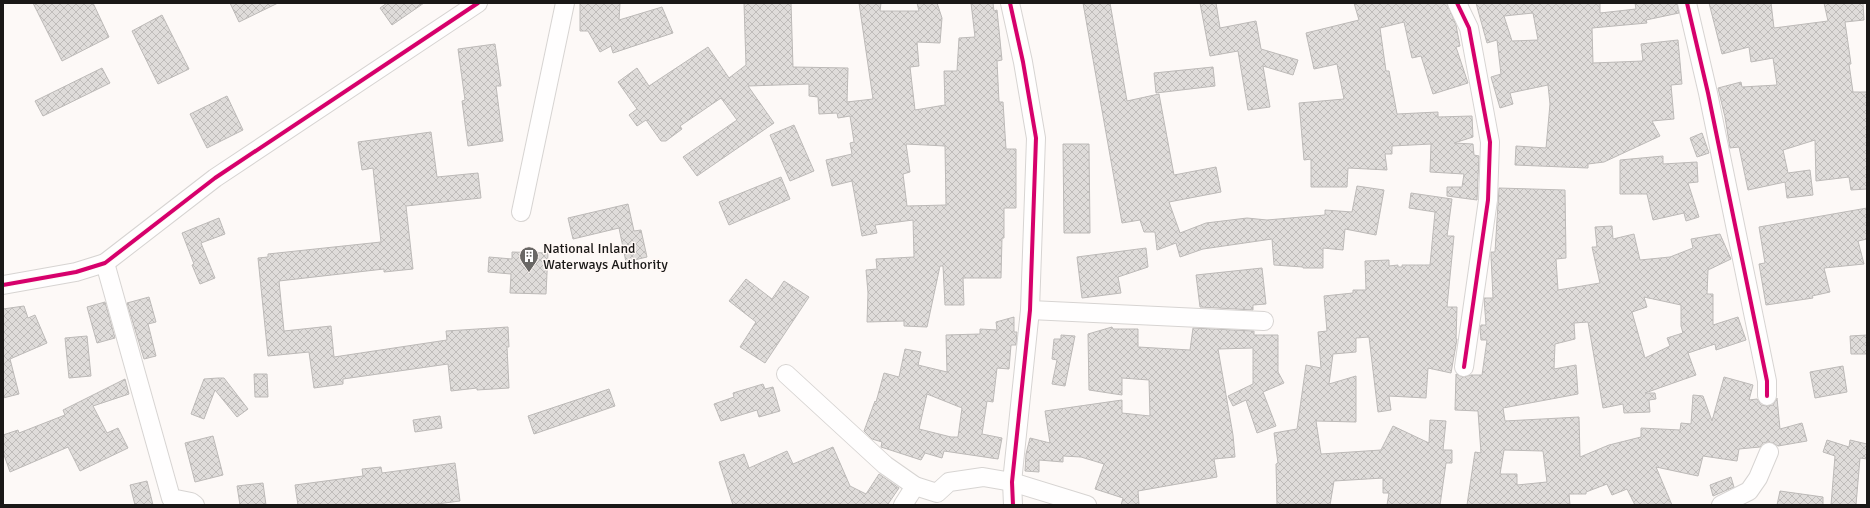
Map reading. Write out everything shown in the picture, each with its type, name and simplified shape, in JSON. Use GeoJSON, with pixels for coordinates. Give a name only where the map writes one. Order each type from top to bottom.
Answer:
{"type":"FeatureCollection","features":[{"type":"Feature","properties":{"kind":"street"},"geometry":{"type":"LineString","coordinates":[[3,285],[76,272],[105,263],[215,178],[478,3]]}},
{"type":"Feature","properties":{"kind":"street"},"geometry":{"type":"LineString","coordinates":[[521,212],[566,3]]}},
{"type":"Feature","properties":{"kind":"street"},"geometry":{"type":"LineString","coordinates":[[1010,3],[1023,62],[1036,138],[1030,310],[1012,482],[1013,505]]}},
{"type":"Feature","properties":{"kind":"street"},"geometry":{"type":"LineString","coordinates":[[1457,3],[1469,28],[1490,142],[1488,200],[1464,367]]}},
{"type":"Feature","properties":{"kind":"street"},"geometry":{"type":"LineString","coordinates":[[1687,3],[1708,94],[1767,381],[1767,396]]}},
{"type":"Feature","properties":{"kind":"street"},"geometry":{"type":"LineString","coordinates":[[105,263],[171,498],[191,502],[195,505]]}},
{"type":"Feature","properties":{"kind":"street"},"geometry":{"type":"LineString","coordinates":[[1030,310],[1264,321]]}},
{"type":"Feature","properties":{"kind":"street"},"geometry":{"type":"LineString","coordinates":[[786,374],[886,465],[915,486],[937,493],[949,482],[983,477],[1012,482],[1088,505]]}},
{"type":"Feature","properties":{"kind":"street"},"geometry":{"type":"LineString","coordinates":[[1721,505],[1749,491],[1758,478],[1769,452]]}},
{"type":"Feature","properties":{"kind":"street"},"geometry":{"type":"LineString","coordinates":[[904,505],[915,486]]}},
{"type":"Feature","properties":{"kind":"building"},"geometry":{"type":"Polygon","coordinates":[[[33,3],[93,3],[109,37],[62,61],[33,3]]]}},
{"type":"Feature","properties":{"kind":"building"},"geometry":{"type":"Polygon","coordinates":[[[230,3],[278,3],[239,22],[230,3]]]}},
{"type":"Feature","properties":{"kind":"building"},"geometry":{"type":"Polygon","coordinates":[[[387,3],[424,3],[392,25],[380,8],[387,3]]]}},
{"type":"Feature","properties":{"kind":"building"},"geometry":{"type":"Polygon","coordinates":[[[580,3],[620,3],[619,20],[662,7],[673,33],[613,53],[611,46],[600,52],[588,31],[580,31],[580,3]]]}},
{"type":"Feature","properties":{"kind":"building"},"geometry":{"type":"Polygon","coordinates":[[[744,3],[791,3],[793,67],[848,68],[847,102],[873,99],[859,3],[881,3],[880,11],[919,11],[917,3],[937,3],[942,18],[940,43],[917,42],[919,66],[910,67],[915,110],[945,105],[944,71],[957,71],[959,38],[975,37],[971,3],[993,3],[994,11],[997,10],[1002,60],[997,61],[999,102],[1003,102],[1006,149],[1016,149],[1016,208],[1004,208],[1004,238],[1002,238],[1001,278],[963,278],[964,305],[945,305],[943,266],[940,266],[927,327],[904,326],[904,321],[867,322],[868,293],[866,270],[877,269],[876,259],[914,257],[913,220],[875,225],[877,233],[862,236],[852,181],[832,186],[826,160],[852,154],[850,143],[854,142],[850,116],[838,118],[837,113],[819,114],[818,97],[809,96],[809,84],[748,86],[774,123],[697,176],[683,157],[737,120],[721,98],[680,126],[682,129],[666,141],[661,141],[646,120],[637,126],[629,115],[637,109],[618,82],[637,68],[649,86],[708,47],[729,78],[746,65],[744,3]],[[906,144],[910,172],[903,174],[907,206],[946,205],[945,146],[906,144]]]}},
{"type":"Feature","properties":{"kind":"building"},"geometry":{"type":"Polygon","coordinates":[[[1083,3],[1110,3],[1127,101],[1159,94],[1174,175],[1216,167],[1221,192],[1169,202],[1180,233],[1206,223],[1247,218],[1267,220],[1325,215],[1325,210],[1352,212],[1357,186],[1384,190],[1376,235],[1345,229],[1343,250],[1323,248],[1323,268],[1303,268],[1274,265],[1272,239],[1203,249],[1180,257],[1176,243],[1157,250],[1155,232],[1144,232],[1140,220],[1122,223],[1083,3]]]}},
{"type":"Feature","properties":{"kind":"building"},"geometry":{"type":"Polygon","coordinates":[[[1200,3],[1216,3],[1220,28],[1256,21],[1261,49],[1298,60],[1293,75],[1263,66],[1270,107],[1248,110],[1238,51],[1210,56],[1200,3]]]}},
{"type":"Feature","properties":{"kind":"building"},"geometry":{"type":"Polygon","coordinates":[[[1354,3],[1447,3],[1456,25],[1460,46],[1456,47],[1468,83],[1433,94],[1421,56],[1412,58],[1404,22],[1380,28],[1386,71],[1389,71],[1397,114],[1438,112],[1438,117],[1472,116],[1473,137],[1454,143],[1473,144],[1474,155],[1479,156],[1477,200],[1447,196],[1447,187],[1462,187],[1464,174],[1430,172],[1431,144],[1392,146],[1392,154],[1385,154],[1387,170],[1348,168],[1347,187],[1311,187],[1311,159],[1304,160],[1299,103],[1344,99],[1337,64],[1314,69],[1306,33],[1359,20],[1354,3]]]}},
{"type":"Feature","properties":{"kind":"building"},"geometry":{"type":"Polygon","coordinates":[[[1476,3],[1600,3],[1600,13],[1636,9],[1635,3],[1677,3],[1679,13],[1646,20],[1647,23],[1592,28],[1593,63],[1643,61],[1641,44],[1678,40],[1682,84],[1671,85],[1674,119],[1652,121],[1660,136],[1604,162],[1588,164],[1588,168],[1515,165],[1516,146],[1546,148],[1550,104],[1548,85],[1510,93],[1513,104],[1500,108],[1491,77],[1501,74],[1497,40],[1487,43],[1476,3]],[[1533,13],[1504,16],[1512,41],[1538,40],[1533,13]]]}},
{"type":"Feature","properties":{"kind":"building"},"geometry":{"type":"Polygon","coordinates":[[[1709,3],[1771,3],[1774,28],[1828,21],[1824,3],[1863,3],[1864,20],[1845,22],[1853,92],[1867,92],[1867,189],[1851,190],[1849,177],[1816,181],[1815,140],[1783,150],[1788,173],[1810,170],[1813,195],[1787,198],[1785,182],[1748,190],[1739,147],[1730,148],[1718,88],[1741,82],[1742,87],[1777,85],[1773,58],[1751,62],[1749,47],[1722,54],[1709,3]]]}},
{"type":"Feature","properties":{"kind":"building"},"geometry":{"type":"Polygon","coordinates":[[[162,15],[189,69],[158,84],[132,31],[162,15]]]}},
{"type":"Feature","properties":{"kind":"building"},"geometry":{"type":"Polygon","coordinates":[[[495,44],[501,86],[496,86],[503,141],[468,146],[462,101],[465,100],[458,49],[495,44]]]}},
{"type":"Feature","properties":{"kind":"building"},"geometry":{"type":"Polygon","coordinates":[[[1213,67],[1215,86],[1156,93],[1154,73],[1213,67]]]}},
{"type":"Feature","properties":{"kind":"building"},"geometry":{"type":"Polygon","coordinates":[[[102,68],[110,83],[43,116],[35,101],[102,68]]]}},
{"type":"Feature","properties":{"kind":"building"},"geometry":{"type":"Polygon","coordinates":[[[227,96],[243,130],[207,148],[190,114],[227,96]]]}},
{"type":"Feature","properties":{"kind":"building"},"geometry":{"type":"Polygon","coordinates":[[[794,125],[814,171],[790,181],[770,135],[794,125]]]}},
{"type":"Feature","properties":{"kind":"building"},"geometry":{"type":"Polygon","coordinates":[[[431,132],[437,177],[478,173],[481,198],[406,206],[413,269],[384,272],[384,269],[279,281],[284,331],[331,326],[334,357],[447,340],[446,331],[508,327],[509,347],[507,347],[509,388],[477,390],[477,388],[451,391],[448,364],[343,379],[343,384],[314,388],[309,352],[268,356],[258,258],[268,257],[268,254],[381,242],[373,168],[362,170],[358,142],[431,132]]]}},
{"type":"Feature","properties":{"kind":"building"},"geometry":{"type":"Polygon","coordinates":[[[1702,133],[1709,153],[1697,157],[1690,138],[1702,133]]]}},
{"type":"Feature","properties":{"kind":"building"},"geometry":{"type":"Polygon","coordinates":[[[1063,144],[1089,144],[1090,233],[1064,233],[1063,144]]]}},
{"type":"Feature","properties":{"kind":"building"},"geometry":{"type":"Polygon","coordinates":[[[1663,156],[1663,164],[1697,162],[1698,182],[1688,183],[1699,217],[1686,221],[1684,213],[1653,220],[1647,194],[1620,194],[1620,160],[1663,156]]]}},
{"type":"Feature","properties":{"kind":"building"},"geometry":{"type":"Polygon","coordinates":[[[781,177],[790,199],[729,225],[719,202],[781,177]]]}},
{"type":"Feature","properties":{"kind":"building"},"geometry":{"type":"Polygon","coordinates":[[[1499,188],[1565,190],[1566,258],[1556,259],[1558,290],[1600,283],[1592,247],[1597,247],[1595,227],[1612,226],[1613,239],[1634,234],[1640,260],[1670,257],[1693,248],[1691,239],[1720,234],[1731,259],[1708,270],[1707,294],[1713,294],[1713,325],[1738,317],[1746,340],[1716,350],[1715,344],[1688,353],[1696,375],[1645,393],[1655,393],[1656,399],[1649,400],[1650,412],[1624,413],[1623,404],[1603,408],[1588,322],[1574,323],[1575,339],[1555,344],[1554,369],[1576,365],[1578,394],[1503,408],[1505,421],[1579,417],[1580,457],[1609,445],[1641,437],[1641,428],[1680,430],[1681,423],[1691,424],[1693,395],[1703,396],[1712,421],[1724,377],[1753,385],[1749,400],[1757,399],[1761,405],[1773,405],[1777,398],[1780,429],[1802,423],[1807,441],[1778,446],[1768,442],[1763,443],[1760,447],[1739,449],[1737,461],[1703,456],[1698,476],[1656,467],[1672,505],[1635,505],[1627,489],[1612,495],[1607,484],[1586,492],[1586,494],[1569,494],[1570,505],[1467,505],[1475,452],[1481,453],[1478,411],[1455,410],[1456,374],[1463,377],[1482,375],[1487,340],[1481,340],[1480,329],[1481,325],[1486,325],[1484,298],[1493,298],[1491,252],[1495,252],[1499,188]],[[1644,297],[1647,307],[1632,312],[1645,358],[1670,346],[1667,338],[1683,333],[1681,326],[1681,305],[1644,297]],[[1504,450],[1500,474],[1517,474],[1517,485],[1547,482],[1543,451],[1504,450]]]}},
{"type":"Feature","properties":{"kind":"building"},"geometry":{"type":"Polygon","coordinates":[[[1411,193],[1452,199],[1447,236],[1454,236],[1447,307],[1457,307],[1457,339],[1451,373],[1428,368],[1426,398],[1389,396],[1391,410],[1378,412],[1369,337],[1356,338],[1356,352],[1333,354],[1329,384],[1356,376],[1356,422],[1316,421],[1321,454],[1381,450],[1393,426],[1429,443],[1430,420],[1446,421],[1443,450],[1452,450],[1452,463],[1446,463],[1440,505],[1387,505],[1389,493],[1383,493],[1383,478],[1334,481],[1330,505],[1277,505],[1276,464],[1278,463],[1274,433],[1297,429],[1306,365],[1321,368],[1318,332],[1327,331],[1324,296],[1353,293],[1353,290],[1366,290],[1365,261],[1389,260],[1389,266],[1398,265],[1398,267],[1402,267],[1402,265],[1430,265],[1435,212],[1409,208],[1411,193]]]}},
{"type":"Feature","properties":{"kind":"building"},"geometry":{"type":"Polygon","coordinates":[[[628,204],[634,231],[641,230],[647,257],[626,262],[619,228],[573,239],[568,218],[628,204]]]}},
{"type":"Feature","properties":{"kind":"building"},"geometry":{"type":"Polygon","coordinates":[[[1867,208],[1867,239],[1858,241],[1864,264],[1824,268],[1830,292],[1812,296],[1813,298],[1766,305],[1759,264],[1765,263],[1759,227],[1867,208]]]}},
{"type":"Feature","properties":{"kind":"building"},"geometry":{"type":"Polygon","coordinates":[[[219,218],[225,234],[201,243],[215,278],[200,284],[192,265],[194,264],[182,233],[219,218]]]}},
{"type":"Feature","properties":{"kind":"building"},"geometry":{"type":"Polygon","coordinates":[[[1146,248],[1148,267],[1118,277],[1121,293],[1082,298],[1077,257],[1146,248]]]}},
{"type":"Feature","properties":{"kind":"building","name":"National Inland Waterways Authority"},"geometry":{"type":"Polygon","coordinates":[[[512,252],[548,253],[546,294],[510,293],[511,274],[488,272],[489,257],[512,259],[512,252]]]}},
{"type":"Feature","properties":{"kind":"building"},"geometry":{"type":"Polygon","coordinates":[[[1262,268],[1266,304],[1253,305],[1253,310],[1200,307],[1196,275],[1262,268]]]}},
{"type":"Feature","properties":{"kind":"building"},"geometry":{"type":"Polygon","coordinates":[[[746,279],[772,299],[784,281],[809,297],[765,363],[740,347],[756,322],[729,301],[746,279]]]}},
{"type":"Feature","properties":{"kind":"building"},"geometry":{"type":"Polygon","coordinates":[[[149,297],[156,322],[148,324],[156,356],[144,359],[127,303],[149,297]]]}},
{"type":"Feature","properties":{"kind":"building"},"geometry":{"type":"Polygon","coordinates":[[[105,302],[115,338],[97,343],[87,307],[105,302]]]}},
{"type":"Feature","properties":{"kind":"building"},"geometry":{"type":"Polygon","coordinates":[[[24,306],[28,318],[35,315],[47,343],[10,359],[19,394],[3,398],[3,309],[24,306]]]}},
{"type":"Feature","properties":{"kind":"building"},"geometry":{"type":"Polygon","coordinates":[[[1014,317],[1014,332],[1017,332],[1016,345],[1011,345],[1009,369],[997,368],[993,402],[987,401],[982,434],[1002,438],[998,459],[944,451],[942,458],[925,453],[921,460],[881,447],[882,442],[872,439],[864,431],[875,401],[876,402],[884,373],[899,377],[905,349],[921,352],[918,365],[947,372],[946,335],[980,334],[980,329],[997,330],[996,322],[1014,317]],[[927,394],[919,429],[951,437],[958,437],[962,408],[927,394]]]}},
{"type":"Feature","properties":{"kind":"building"},"geometry":{"type":"Polygon","coordinates":[[[1112,327],[1113,329],[1138,329],[1138,347],[1190,350],[1193,328],[1254,331],[1254,335],[1278,335],[1278,372],[1284,383],[1263,392],[1276,426],[1257,433],[1246,400],[1233,406],[1228,396],[1253,384],[1253,348],[1218,349],[1233,435],[1235,457],[1214,459],[1217,477],[1138,491],[1139,505],[1121,505],[1123,498],[1095,489],[1104,464],[1081,457],[1063,456],[1063,462],[1039,460],[1039,472],[1025,471],[1026,454],[1030,438],[1050,443],[1045,411],[1122,400],[1122,413],[1150,416],[1149,380],[1122,378],[1122,395],[1089,390],[1088,334],[1112,327]]]}},
{"type":"Feature","properties":{"kind":"building"},"geometry":{"type":"Polygon","coordinates":[[[1061,335],[1075,336],[1065,386],[1052,384],[1057,360],[1052,359],[1054,339],[1061,339],[1061,335]]]}},
{"type":"Feature","properties":{"kind":"building"},"geometry":{"type":"Polygon","coordinates":[[[1867,335],[1867,354],[1851,354],[1850,336],[1867,335]]]}},
{"type":"Feature","properties":{"kind":"building"},"geometry":{"type":"Polygon","coordinates":[[[87,336],[91,376],[69,378],[65,338],[87,336]]]}},
{"type":"Feature","properties":{"kind":"building"},"geometry":{"type":"Polygon","coordinates":[[[1843,366],[1847,392],[1815,398],[1810,372],[1843,366]]]}},
{"type":"Feature","properties":{"kind":"building"},"geometry":{"type":"Polygon","coordinates":[[[254,374],[267,374],[268,397],[255,397],[254,374]]]}},
{"type":"Feature","properties":{"kind":"building"},"geometry":{"type":"Polygon","coordinates":[[[224,378],[248,409],[237,417],[215,390],[204,419],[191,414],[204,379],[224,378]]]}},
{"type":"Feature","properties":{"kind":"building"},"geometry":{"type":"Polygon","coordinates":[[[125,379],[129,394],[93,406],[107,433],[118,428],[128,448],[80,471],[68,447],[10,472],[3,452],[3,435],[18,430],[19,433],[65,415],[63,410],[125,379]]]}},
{"type":"Feature","properties":{"kind":"building"},"geometry":{"type":"Polygon","coordinates":[[[763,384],[765,389],[773,387],[780,411],[759,417],[757,410],[721,421],[714,404],[734,397],[733,393],[763,384]]]}},
{"type":"Feature","properties":{"kind":"building"},"geometry":{"type":"Polygon","coordinates":[[[609,389],[615,406],[534,434],[528,416],[609,389]]]}},
{"type":"Feature","properties":{"kind":"building"},"geometry":{"type":"Polygon","coordinates":[[[440,416],[442,428],[415,432],[413,420],[440,416]]]}},
{"type":"Feature","properties":{"kind":"building"},"geometry":{"type":"Polygon","coordinates":[[[213,436],[223,475],[195,482],[185,443],[213,436]]]}},
{"type":"Feature","properties":{"kind":"building"},"geometry":{"type":"Polygon","coordinates":[[[1827,440],[1849,447],[1850,440],[1867,444],[1867,459],[1860,458],[1856,505],[1831,505],[1835,456],[1823,452],[1827,440]]]}},
{"type":"Feature","properties":{"kind":"building"},"geometry":{"type":"Polygon","coordinates":[[[833,447],[850,486],[866,494],[879,474],[899,488],[888,504],[892,505],[733,505],[719,462],[744,454],[749,468],[787,451],[793,464],[833,447]]]}},
{"type":"Feature","properties":{"kind":"building"},"geometry":{"type":"Polygon","coordinates":[[[455,463],[460,501],[429,505],[298,505],[295,485],[363,476],[362,469],[381,467],[382,473],[455,463]]]}},
{"type":"Feature","properties":{"kind":"building"},"geometry":{"type":"Polygon","coordinates":[[[1731,477],[1734,487],[1713,496],[1710,485],[1731,477]]]}},
{"type":"Feature","properties":{"kind":"building"},"geometry":{"type":"Polygon","coordinates":[[[147,481],[153,505],[135,505],[130,485],[147,481]]]}},
{"type":"Feature","properties":{"kind":"building"},"geometry":{"type":"Polygon","coordinates":[[[263,483],[266,505],[240,505],[237,486],[263,483]]]}},
{"type":"Feature","properties":{"kind":"building"},"geometry":{"type":"Polygon","coordinates":[[[1780,491],[1823,497],[1823,505],[1777,505],[1780,491]]]}},
{"type":"Feature","properties":{"kind":"cycle path"},"geometry":{"type":"LineString","coordinates":[[3,285],[76,272],[105,263],[215,178],[478,3]]}},
{"type":"Feature","properties":{"kind":"cycle path"},"geometry":{"type":"LineString","coordinates":[[1010,3],[1023,62],[1036,138],[1030,310],[1012,482],[1013,505]]}},
{"type":"Feature","properties":{"kind":"cycle path"},"geometry":{"type":"LineString","coordinates":[[1457,3],[1469,28],[1490,142],[1488,200],[1464,367]]}},
{"type":"Feature","properties":{"kind":"cycle path"},"geometry":{"type":"LineString","coordinates":[[1687,3],[1708,93],[1767,381],[1767,396]]}},
{"type":"Feature","properties":{"kind":"place","name":"National Inland Waterways Authority"},"geometry":{"type":"Point","coordinates":[529,273]}}]}
